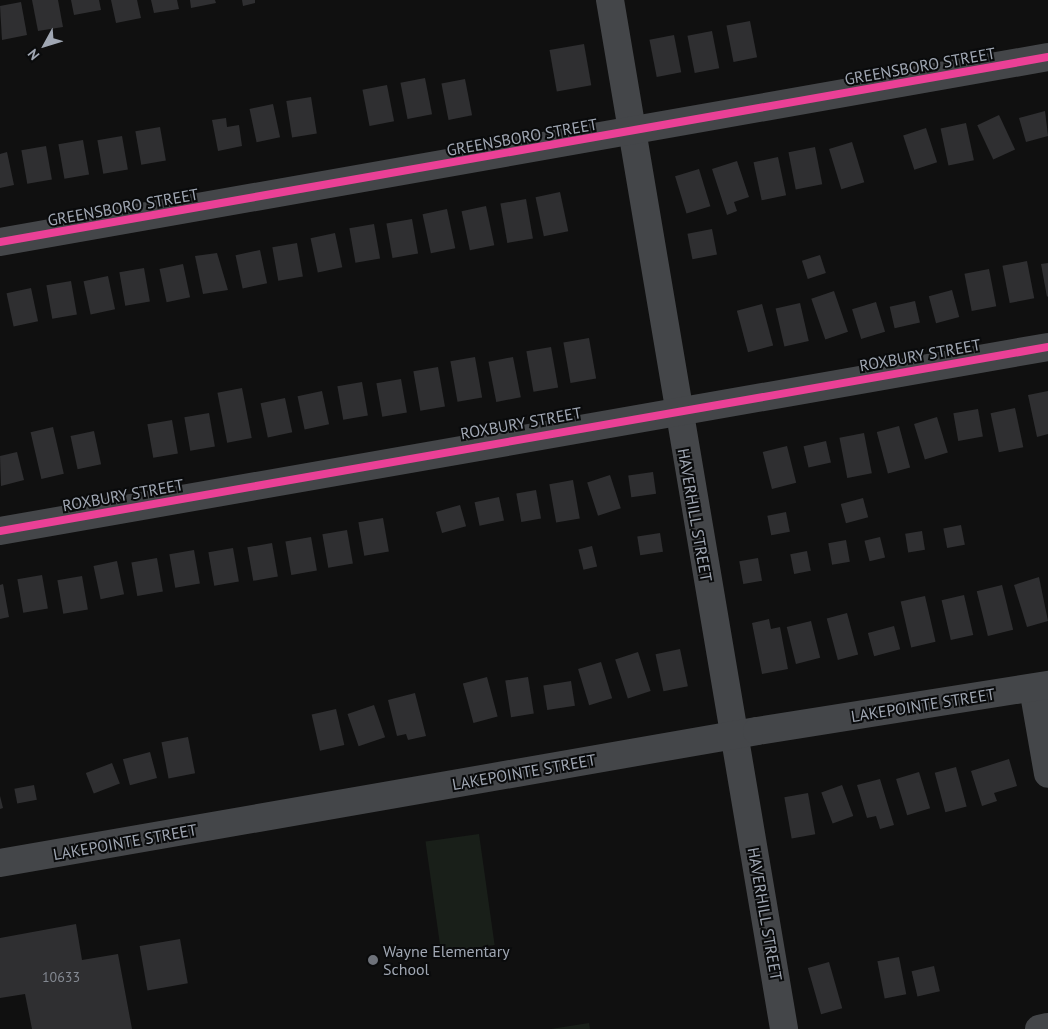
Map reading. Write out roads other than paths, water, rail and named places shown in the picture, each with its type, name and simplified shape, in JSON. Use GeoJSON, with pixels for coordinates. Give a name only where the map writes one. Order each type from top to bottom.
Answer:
{"type":"FeatureCollection","features":[{"type":"Feature","properties":{"kind":"street","name":"HAVERHILL STREET"},"geometry":{"type":"LineString","coordinates":[[610,0],[634,132],[677,410],[784,1029]]}},
{"type":"Feature","properties":{"kind":"street","name":"GREENSBORO STREET"},"geometry":{"type":"LineString","coordinates":[[0,242],[634,132],[1048,57]]}},
{"type":"Feature","properties":{"kind":"street","name":"ROXBURY STREET"},"geometry":{"type":"LineString","coordinates":[[0,531],[677,410],[1048,347]]}},
{"type":"Feature","properties":{"kind":"street","name":"LAKEPOINTE STREET"},"geometry":{"type":"LineString","coordinates":[[0,863],[734,735],[1040,687]]}},
{"type":"Feature","properties":{"kind":"street"},"geometry":{"type":"LineString","coordinates":[[1040,687],[1048,774]]}},
{"type":"Feature","properties":{"kind":"street"},"geometry":{"type":"LineString","coordinates":[[1039,1029],[1048,1028]]}},
{"type":"Feature","properties":{"kind":"place","name":"Wayne Elementary School"},"geometry":{"type":"Point","coordinates":[373,960]}}]}
